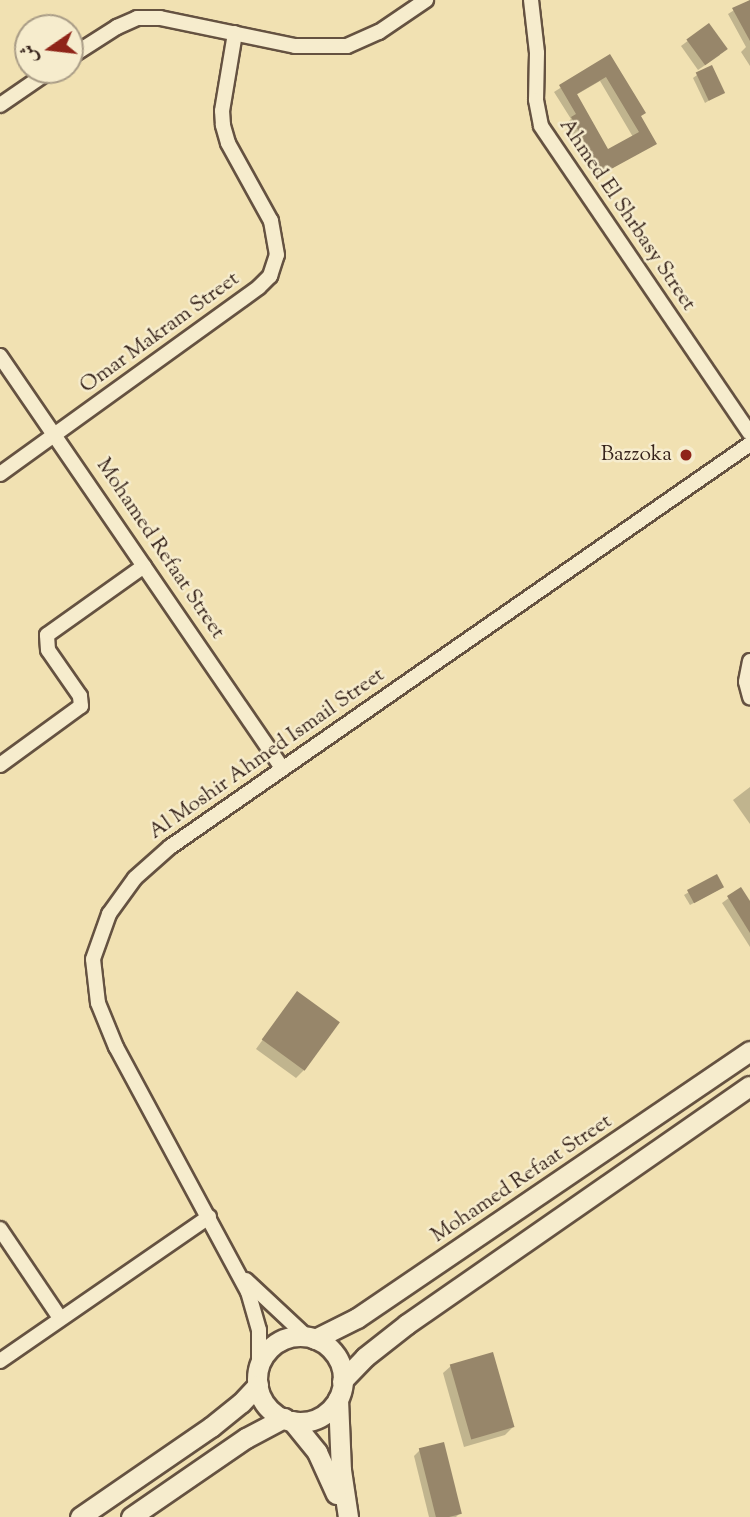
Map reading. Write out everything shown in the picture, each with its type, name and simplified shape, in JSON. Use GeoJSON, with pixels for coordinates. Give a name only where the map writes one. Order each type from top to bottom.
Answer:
{"type":"FeatureCollection","features":[{"type":"Feature","properties":{"kind":"street"},"geometry":{"type":"LineString","coordinates":[[84,48],[137,18],[160,18],[295,46],[347,46],[379,32],[426,0]]}},
{"type":"Feature","properties":{"kind":"street","name":"Ahmed El Shrbasy Street"},"geometry":{"type":"LineString","coordinates":[[531,0],[536,41],[536,100],[541,126],[750,433]]}},
{"type":"Feature","properties":{"kind":"street","name":"Omar Makram Street"},"geometry":{"type":"LineString","coordinates":[[0,474],[259,287],[270,276],[277,255],[271,221],[228,143],[223,125],[222,111],[235,33]]}},
{"type":"Feature","properties":{"kind":"street"},"geometry":{"type":"LineString","coordinates":[[0,105],[31,84]]}},
{"type":"Feature","properties":{"kind":"street","name":"Mohamed Refaat Street"},"geometry":{"type":"LineString","coordinates":[[0,356],[282,768]]}},
{"type":"Feature","properties":{"kind":"street","name":"Al Moshir Ahmed Ismail Street"},"geometry":{"type":"LineString","coordinates":[[258,1376],[259,1330],[248,1292],[116,1047],[98,1003],[93,960],[109,914],[135,878],[170,847],[750,444]]}},
{"type":"Feature","properties":{"kind":"street"},"geometry":{"type":"LineString","coordinates":[[0,765],[81,706],[80,696],[48,650],[45,642],[51,629],[144,566]]}},
{"type":"Feature","properties":{"kind":"street"},"geometry":{"type":"LineString","coordinates":[[750,661],[746,672],[750,697]]}},
{"type":"Feature","properties":{"kind":"street","name":"Mohamed Refaat Street"},"geometry":{"type":"LineString","coordinates":[[311,1338],[357,1318],[750,1051]]}},
{"type":"Feature","properties":{"kind":"street"},"geometry":{"type":"LineString","coordinates":[[131,1517],[246,1438],[288,1420],[319,1417],[365,1357],[407,1324],[750,1086]]}},
{"type":"Feature","properties":{"kind":"street"},"geometry":{"type":"LineString","coordinates":[[0,1361],[209,1217]]}},
{"type":"Feature","properties":{"kind":"street"},"geometry":{"type":"LineString","coordinates":[[0,1229],[60,1318]]}},
{"type":"Feature","properties":{"kind":"street","name":"Al Moshir Ahmed Ismail Street"},"geometry":{"type":"LineString","coordinates":[[236,1268],[271,1306],[311,1338]]}},
{"type":"Feature","properties":{"kind":"street"},"geometry":{"type":"LineString","coordinates":[[80,1517],[220,1420],[258,1376],[267,1352],[281,1340],[311,1338],[335,1356],[340,1390],[341,1470],[346,1517]]}},
{"type":"Feature","properties":{"kind":"street"},"geometry":{"type":"LineString","coordinates":[[258,1376],[270,1409],[288,1420],[317,1452],[331,1478],[346,1517]]}},
{"type":"Feature","properties":{"kind":"building"},"geometry":{"type":"Polygon","coordinates":[[[750,0],[750,41],[732,8],[750,0]]]}},
{"type":"Feature","properties":{"kind":"building"},"geometry":{"type":"Polygon","coordinates":[[[709,23],[728,49],[705,65],[686,39],[709,23]]]}},
{"type":"Feature","properties":{"kind":"building"},"geometry":{"type":"Polygon","coordinates":[[[610,54],[646,113],[641,116],[657,144],[602,174],[571,117],[576,114],[559,85],[610,54]],[[606,77],[577,94],[608,149],[639,132],[606,77]]]}},
{"type":"Feature","properties":{"kind":"building"},"geometry":{"type":"Polygon","coordinates":[[[712,65],[725,93],[709,101],[696,73],[712,65]]]}},
{"type":"Feature","properties":{"kind":"building"},"geometry":{"type":"Polygon","coordinates":[[[717,874],[724,887],[694,903],[687,890],[717,874]]]}},
{"type":"Feature","properties":{"kind":"building"},"geometry":{"type":"Polygon","coordinates":[[[741,887],[750,901],[750,933],[727,896],[741,887]]]}},
{"type":"Feature","properties":{"kind":"building"},"geometry":{"type":"Polygon","coordinates":[[[297,991],[340,1022],[305,1071],[262,1040],[297,991]]]}},
{"type":"Feature","properties":{"kind":"building"},"geometry":{"type":"Polygon","coordinates":[[[493,1352],[514,1427],[471,1439],[450,1364],[493,1352]]]}},
{"type":"Feature","properties":{"kind":"building"},"geometry":{"type":"Polygon","coordinates":[[[444,1442],[462,1514],[436,1517],[419,1448],[444,1442]]]}},
{"type":"Feature","properties":{"kind":"place","name":"Bazzoka"},"geometry":{"type":"Point","coordinates":[686,455]}}]}
